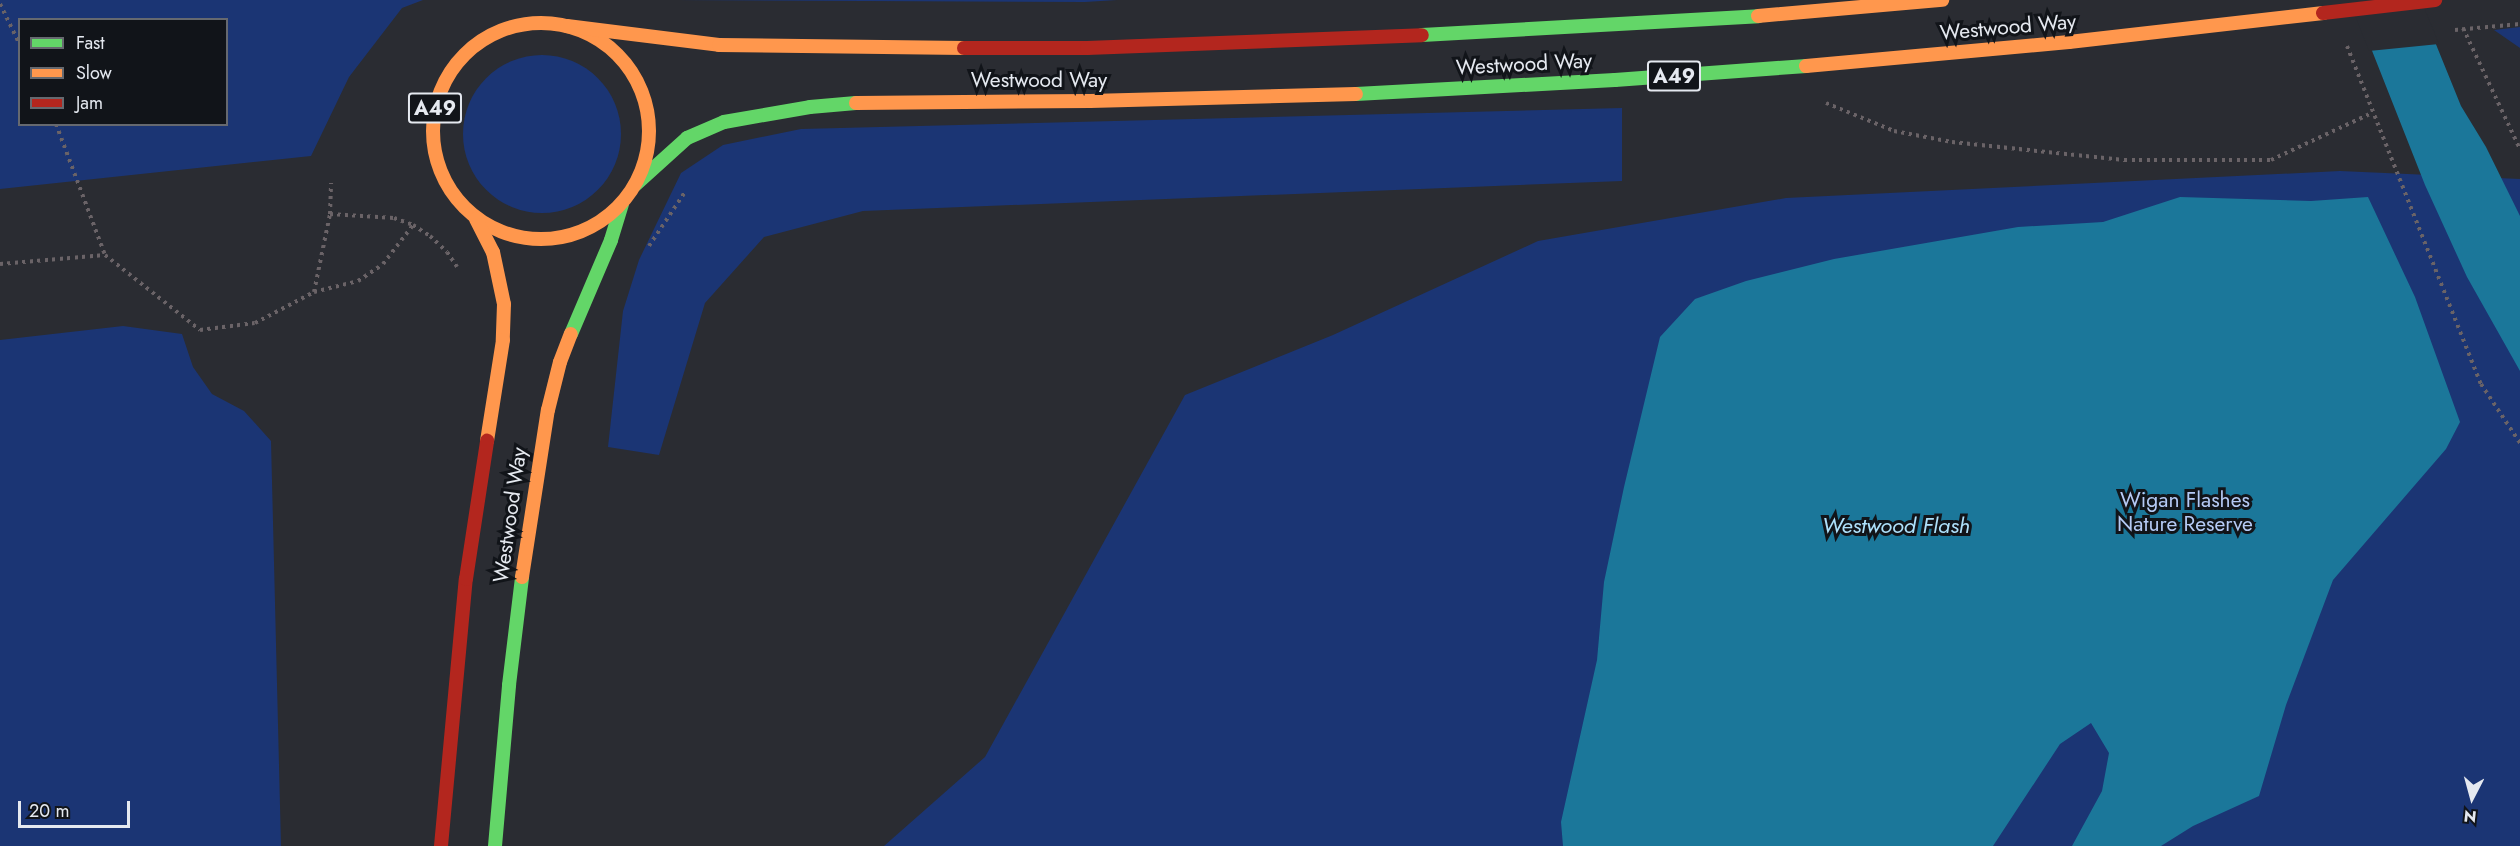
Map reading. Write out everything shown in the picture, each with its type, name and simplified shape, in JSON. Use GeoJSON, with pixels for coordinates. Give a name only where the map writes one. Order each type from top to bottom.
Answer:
{"type":"FeatureCollection","features":[{"type":"Feature","properties":{"kind":"highway","name":"Westwood Way"},"geometry":{"type":"LineString","coordinates":[[567,26],[742,46],[897,49],[1088,48],[1485,33],[1833,11],[1942,0]]}},
{"type":"Feature","properties":{"kind":"highway","name":"Westwood Way"},"geometry":{"type":"LineString","coordinates":[[635,185],[687,138],[724,122],[810,107],[868,103],[1090,101],[1485,88],[1869,61],[2069,42],[2435,0]]}},
{"type":"Feature","properties":{"kind":"highway","name":"A49"},"geometry":{"type":"LineString","coordinates":[[532,23],[567,26],[598,38],[623,60],[641,88],[649,121],[647,154],[635,185],[622,204],[597,224],[568,236],[536,240],[505,234],[477,219],[450,189],[440,171],[433,141],[434,111],[446,78],[468,51],[497,32],[532,23]]}},
{"type":"Feature","properties":{"kind":"highway","name":"Westwood Way"},"geometry":{"type":"LineString","coordinates":[[495,846],[509,685],[531,508],[548,410],[560,362],[611,240],[622,204]]}},
{"type":"Feature","properties":{"kind":"highway","name":"Westwood Way"},"geometry":{"type":"LineString","coordinates":[[441,846],[466,579],[503,340],[504,304],[493,252],[477,219]]}},
{"type":"Feature","properties":{"kind":"path"},"geometry":{"type":"LineString","coordinates":[[0,4],[18,41]]}},
{"type":"Feature","properties":{"kind":"path"},"geometry":{"type":"LineString","coordinates":[[2460,21],[2520,149]]}},
{"type":"Feature","properties":{"kind":"path"},"geometry":{"type":"LineString","coordinates":[[2514,24],[2520,24]]}},
{"type":"Feature","properties":{"kind":"path"},"geometry":{"type":"LineString","coordinates":[[2345,43],[2481,384],[2520,443]]}},
{"type":"Feature","properties":{"kind":"path"},"geometry":{"type":"LineString","coordinates":[[1828,97],[1817,99],[1894,131],[1952,142],[2124,160],[2271,160],[2372,113]]}},
{"type":"Feature","properties":{"kind":"path"},"geometry":{"type":"LineString","coordinates":[[57,126],[105,255],[200,330],[255,322],[314,292],[358,281],[383,264],[413,225]]}},
{"type":"Feature","properties":{"kind":"path"},"geometry":{"type":"LineString","coordinates":[[314,292],[330,214],[331,183]]}},
{"type":"Feature","properties":{"kind":"path"},"geometry":{"type":"LineString","coordinates":[[645,253],[673,208],[691,185]]}},
{"type":"Feature","properties":{"kind":"path"},"geometry":{"type":"LineString","coordinates":[[330,214],[382,216],[413,225],[439,244],[459,269]]}},
{"type":"Feature","properties":{"kind":"path"},"geometry":{"type":"LineString","coordinates":[[0,264],[105,255]]}},
{"type":"Feature","properties":{"kind":"green space"},"geometry":{"type":"Polygon","coordinates":[[[0,0],[423,0],[402,8],[349,77],[311,156],[0,189],[0,0]]]}},
{"type":"Feature","properties":{"kind":"green space"},"geometry":{"type":"Polygon","coordinates":[[[677,0],[1117,0],[1085,2],[677,0]]]}},
{"type":"Feature","properties":{"kind":"green space"},"geometry":{"type":"Polygon","coordinates":[[[2520,27],[2520,48],[2494,30],[2520,27]]]}},
{"type":"Feature","properties":{"kind":"green space"},"geometry":{"type":"Polygon","coordinates":[[[542,55],[557,56],[572,61],[586,68],[598,78],[608,90],[615,104],[620,119],[620,149],[615,164],[608,178],[598,190],[586,200],[572,207],[557,212],[542,213],[527,212],[512,207],[498,200],[486,190],[476,178],[469,164],[464,149],[463,134],[464,119],[469,104],[476,90],[486,78],[498,68],[512,61],[527,56],[542,55]]]}},
{"type":"Feature","properties":{"kind":"green space"},"geometry":{"type":"Polygon","coordinates":[[[1622,108],[1622,181],[863,211],[764,237],[705,303],[659,455],[608,447],[623,311],[639,260],[681,173],[723,145],[801,129],[1622,108]]]}},
{"type":"Feature","properties":{"kind":"green space","name":"Wigan Flashes Nature Reserve"},"geometry":{"type":"Polygon","coordinates":[[[2340,171],[2520,179],[2520,846],[884,846],[985,757],[1185,395],[1333,335],[1538,241],[1786,198],[2340,171]]]}},
{"type":"Feature","properties":{"kind":"green space"},"geometry":{"type":"Polygon","coordinates":[[[123,326],[182,334],[193,367],[212,394],[244,411],[271,441],[281,846],[0,846],[0,340],[123,326]]]}},
{"type":"Feature","properties":{"kind":"water"},"geometry":{"type":"Polygon","coordinates":[[[2352,0],[2418,0],[2461,106],[2486,147],[2520,216],[2520,371],[2467,277],[2425,185],[2352,0]]]}},
{"type":"Feature","properties":{"kind":"water","name":"Westwood Flash"},"geometry":{"type":"Polygon","coordinates":[[[2180,197],[2311,201],[2368,197],[2415,297],[2460,422],[2446,449],[2333,580],[2286,705],[2259,796],[2193,826],[2161,846],[2072,846],[2102,791],[2109,753],[2091,723],[2060,744],[1993,846],[1563,846],[1561,822],[1597,660],[1604,582],[1660,337],[1695,299],[1746,281],[1834,259],[2018,227],[2103,222],[2180,197]]]}},
{"type":"Feature","properties":{"kind":"pier"},"geometry":{"type":"Polygon","coordinates":[[[2349,0],[2421,0],[2439,44],[2369,51],[2349,0]]]}},
{"type":"Feature","properties":{"kind":"traffic: fast"},"geometry":{"type":"LineString","coordinates":[[1422,35],[1758,16]]}},
{"type":"Feature","properties":{"kind":"traffic: fast"},"geometry":{"type":"LineString","coordinates":[[1356,94],[1615,80],[1806,66]]}},
{"type":"Feature","properties":{"kind":"traffic: fast"},"geometry":{"type":"LineString","coordinates":[[635,185],[687,138],[724,122],[810,107],[856,103]]}},
{"type":"Feature","properties":{"kind":"traffic: fast"},"geometry":{"type":"LineString","coordinates":[[571,334],[611,240],[622,204]]}},
{"type":"Feature","properties":{"kind":"traffic: fast"},"geometry":{"type":"LineString","coordinates":[[495,846],[509,685],[522,577]]}},
{"type":"Feature","properties":{"kind":"traffic: slow"},"geometry":{"type":"LineString","coordinates":[[1758,16],[1942,0]]}},
{"type":"Feature","properties":{"kind":"traffic: slow"},"geometry":{"type":"LineString","coordinates":[[1806,66],[2069,42],[2323,13]]}},
{"type":"Feature","properties":{"kind":"traffic: slow"},"geometry":{"type":"LineString","coordinates":[[541,23],[562,25],[582,31],[601,41],[617,55],[631,71],[641,90],[647,110],[649,131],[647,152],[641,172],[631,191],[617,207],[601,221],[582,231],[562,237],[541,239],[520,237],[500,231],[481,221],[465,207],[451,191],[441,172],[435,152],[433,131],[435,110],[441,90],[451,71],[465,55],[481,41],[500,31],[520,25],[541,23]]}},
{"type":"Feature","properties":{"kind":"traffic: slow"},"geometry":{"type":"LineString","coordinates":[[567,26],[719,45],[964,48]]}},
{"type":"Feature","properties":{"kind":"traffic: slow"},"geometry":{"type":"LineString","coordinates":[[856,103],[1090,101],[1356,94]]}},
{"type":"Feature","properties":{"kind":"traffic: slow"},"geometry":{"type":"LineString","coordinates":[[476,219],[493,252],[504,304],[503,340],[487,441]]}},
{"type":"Feature","properties":{"kind":"traffic: slow"},"geometry":{"type":"LineString","coordinates":[[522,577],[548,410],[560,362],[571,334]]}},
{"type":"Feature","properties":{"kind":"traffic: jam"},"geometry":{"type":"LineString","coordinates":[[2323,13],[2435,0]]}},
{"type":"Feature","properties":{"kind":"traffic: jam"},"geometry":{"type":"LineString","coordinates":[[964,48],[1087,48],[1422,35]]}},
{"type":"Feature","properties":{"kind":"traffic: jam"},"geometry":{"type":"LineString","coordinates":[[441,846],[466,579],[487,441]]}}]}
